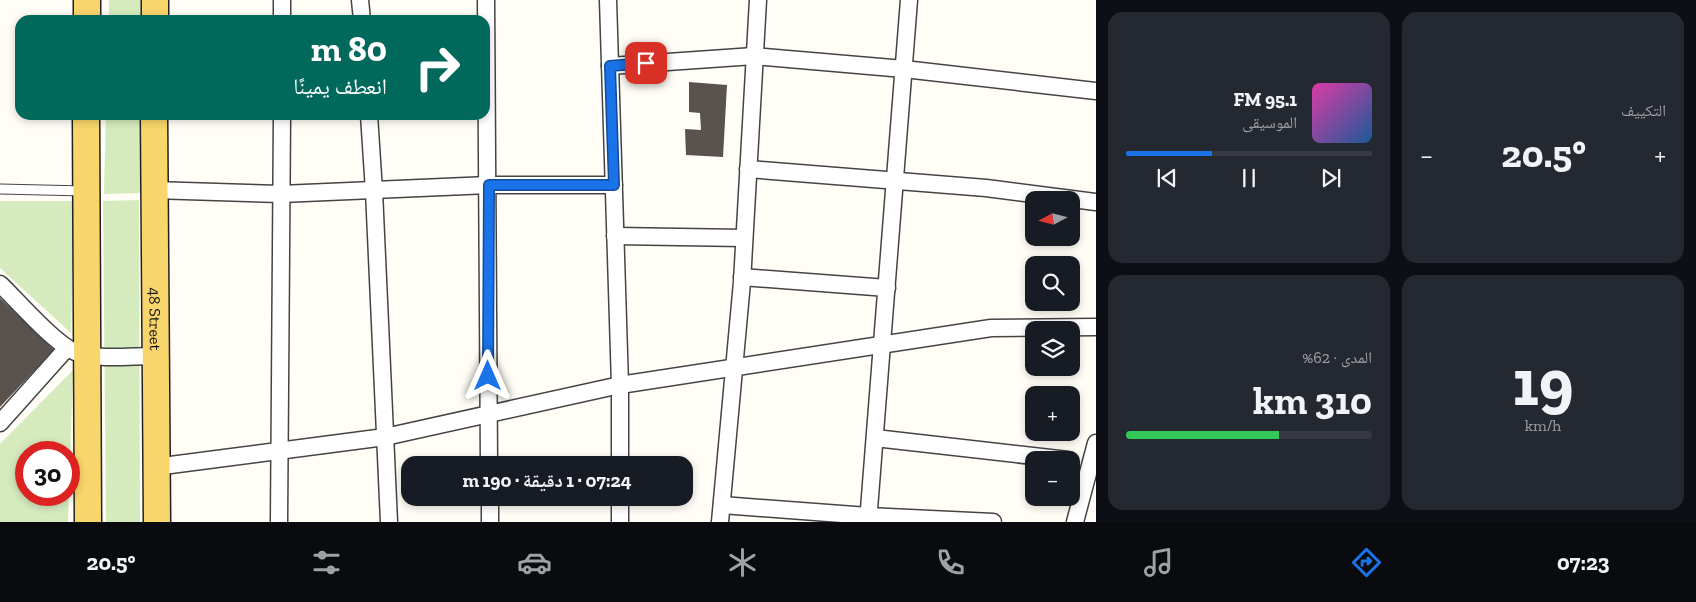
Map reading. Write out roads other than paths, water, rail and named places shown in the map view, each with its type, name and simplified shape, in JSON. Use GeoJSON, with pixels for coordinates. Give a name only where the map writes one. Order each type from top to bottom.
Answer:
{"type":"FeatureCollection","features":[{"type":"Feature","properties":{"kind":"main road"},"geometry":{"type":"LineString","coordinates":[[87,0],[87,15]]}},
{"type":"Feature","properties":{"kind":"main road"},"geometry":{"type":"LineString","coordinates":[[155,0],[155,15]]}},
{"type":"Feature","properties":{"kind":"main road"},"geometry":{"type":"LineString","coordinates":[[86,120],[86,191],[77,351],[88,522]]}},
{"type":"Feature","properties":{"kind":"main road","name":"48 Street"},"geometry":{"type":"LineString","coordinates":[[154,120],[155,467],[157,522]]}},
{"type":"Feature","properties":{"kind":"street"},"geometry":{"type":"LineString","coordinates":[[282,0],[282,15]]}},
{"type":"Feature","properties":{"kind":"street"},"geometry":{"type":"LineString","coordinates":[[360,0],[362,15]]}},
{"type":"Feature","properties":{"kind":"street"},"geometry":{"type":"LineString","coordinates":[[486,0],[486,15]]}},
{"type":"Feature","properties":{"kind":"street"},"geometry":{"type":"LineString","coordinates":[[608,0],[620,385],[620,456]]}},
{"type":"Feature","properties":{"kind":"street"},"geometry":{"type":"LineString","coordinates":[[720,522],[742,277],[758,0]]}},
{"type":"Feature","properties":{"kind":"street"},"geometry":{"type":"LineString","coordinates":[[868,519],[909,0]]}},
{"type":"Feature","properties":{"kind":"street"},"geometry":{"type":"LineString","coordinates":[[610,66],[754,56],[904,69],[1096,91]]}},
{"type":"Feature","properties":{"kind":"street"},"geometry":{"type":"LineString","coordinates":[[279,522],[282,120]]}},
{"type":"Feature","properties":{"kind":"street"},"geometry":{"type":"LineString","coordinates":[[369,120],[389,522]]}},
{"type":"Feature","properties":{"kind":"street"},"geometry":{"type":"LineString","coordinates":[[487,120],[489,456]]}},
{"type":"Feature","properties":{"kind":"street"},"geometry":{"type":"LineString","coordinates":[[748,169],[986,188],[1096,202]]}},
{"type":"Feature","properties":{"kind":"street"},"geometry":{"type":"LineString","coordinates":[[153,190],[282,194],[489,185],[614,185]]}},
{"type":"Feature","properties":{"kind":"street"},"geometry":{"type":"LineString","coordinates":[[616,236],[744,238]]}},
{"type":"Feature","properties":{"kind":"street"},"geometry":{"type":"LineString","coordinates":[[742,277],[887,288]]}},
{"type":"Feature","properties":{"kind":"street"},"geometry":{"type":"LineString","coordinates":[[0,284],[77,351],[155,356]]}},
{"type":"Feature","properties":{"kind":"street"},"geometry":{"type":"LineString","coordinates":[[155,467],[385,437],[620,385],[882,344],[991,328],[1096,328]]}},
{"type":"Feature","properties":{"kind":"street"},"geometry":{"type":"LineString","coordinates":[[0,423],[77,351]]}},
{"type":"Feature","properties":{"kind":"street"},"geometry":{"type":"LineString","coordinates":[[875,438],[1025,455]]}},
{"type":"Feature","properties":{"kind":"street"},"geometry":{"type":"LineString","coordinates":[[1075,522],[1096,443]]}},
{"type":"Feature","properties":{"kind":"street"},"geometry":{"type":"LineString","coordinates":[[1080,462],[1090,463]]}},
{"type":"Feature","properties":{"kind":"street"},"geometry":{"type":"LineString","coordinates":[[722,505],[868,519],[994,522]]}},
{"type":"Feature","properties":{"kind":"street"},"geometry":{"type":"LineString","coordinates":[[490,506],[490,522]]}},
{"type":"Feature","properties":{"kind":"street"},"geometry":{"type":"LineString","coordinates":[[620,506],[620,522]]}},
{"type":"Feature","properties":{"kind":"lane"},"geometry":{"type":"LineString","coordinates":[[0,189],[86,191]]}}]}
